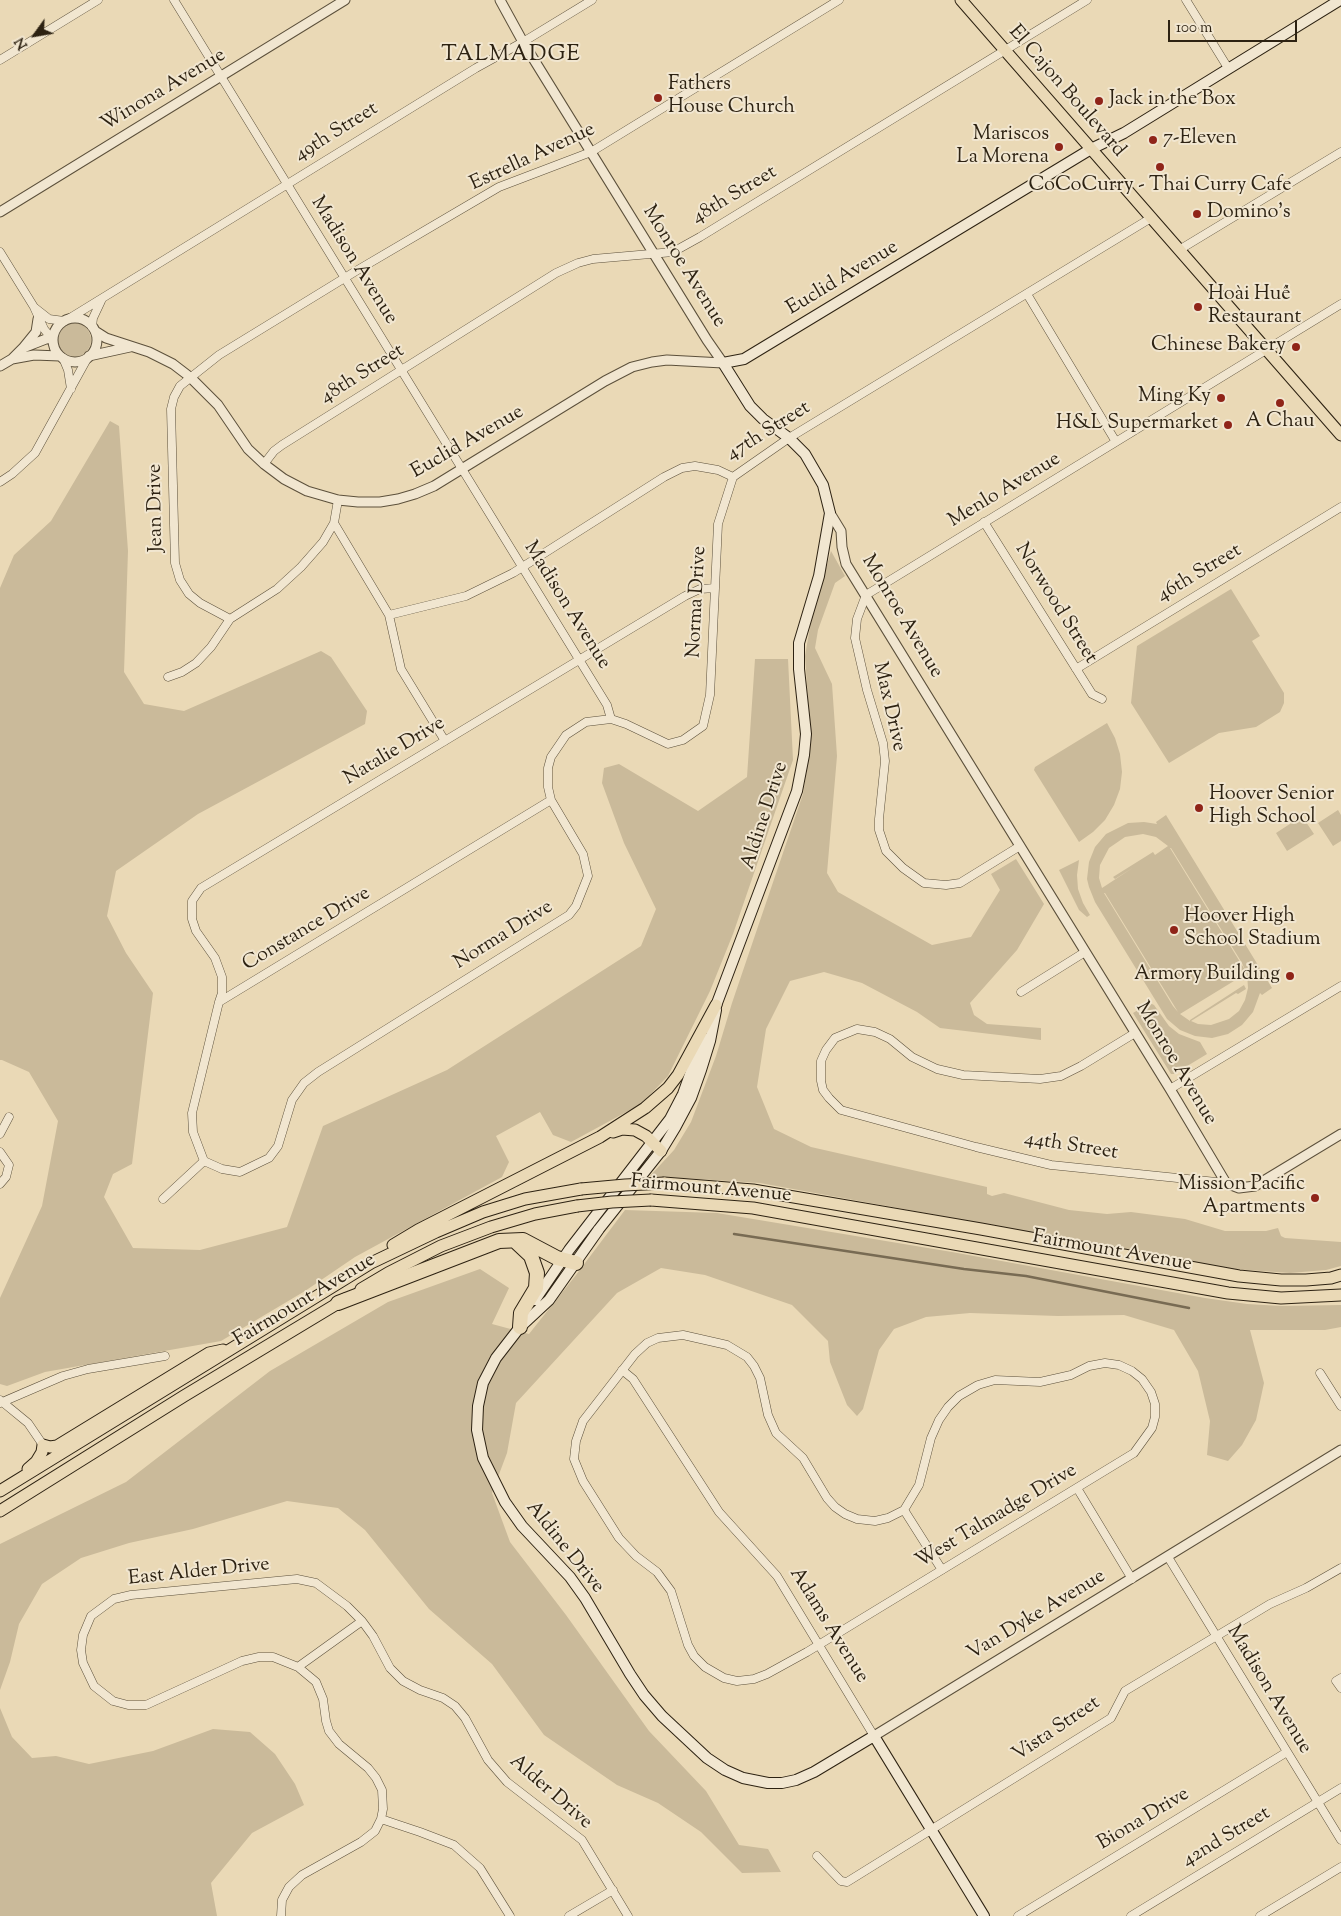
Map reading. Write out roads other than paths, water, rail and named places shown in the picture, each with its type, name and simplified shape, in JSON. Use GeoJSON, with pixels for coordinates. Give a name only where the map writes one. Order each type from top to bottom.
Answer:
{"type":"FeatureCollection","features":[{"type":"Feature","properties":{"kind":"highway"},"geometry":{"type":"LineString","coordinates":[[338,1303],[491,1242],[524,1240],[557,1258],[570,1262]]}},
{"type":"Feature","properties":{"kind":"highway"},"geometry":{"type":"LineString","coordinates":[[515,1241],[531,1256],[537,1273],[536,1288],[521,1313],[520,1327]]}},
{"type":"Feature","properties":{"kind":"main road","name":"El Cajon Boulevard"},"geometry":{"type":"LineString","coordinates":[[961,0],[1341,435]]}},
{"type":"Feature","properties":{"kind":"main road","name":"Euclid Avenue"},"geometry":{"type":"LineString","coordinates":[[723,363],[744,359],[1091,149],[1124,133],[1340,0]]}},
{"type":"Feature","properties":{"kind":"main road","name":"Monroe Avenue"},"geometry":{"type":"LineString","coordinates":[[723,363],[750,406],[763,419],[789,438],[805,454],[823,485],[830,513]]}},
{"type":"Feature","properties":{"kind":"main road","name":"Aldine Drive"},"geometry":{"type":"LineString","coordinates":[[743,1778],[725,1770],[707,1758],[662,1716],[630,1674],[585,1598],[570,1577],[522,1526],[492,1480],[483,1458],[477,1430],[478,1406],[483,1383],[496,1358],[520,1327],[535,1300],[570,1262],[657,1147],[676,1128],[691,1098],[710,1041],[716,1005],[797,791],[806,734],[799,669],[799,643],[819,576],[830,513]]}},
{"type":"Feature","properties":{"kind":"main road"},"geometry":{"type":"LineString","coordinates":[[371,1263],[387,1249],[418,1230],[600,1137],[645,1108],[668,1088],[678,1075],[716,1005]]}},
{"type":"Feature","properties":{"kind":"main road"},"geometry":{"type":"LineString","coordinates":[[600,1137],[622,1129],[629,1129],[641,1133],[657,1147]]}},
{"type":"Feature","properties":{"kind":"main road","name":"Fairmount Avenue"},"geometry":{"type":"LineString","coordinates":[[0,1491],[371,1263],[483,1212],[525,1200],[581,1189],[664,1184],[753,1190],[1239,1276],[1298,1280],[1331,1278],[1341,1275]]}},
{"type":"Feature","properties":{"kind":"main road","name":"Fairmount Avenue"},"geometry":{"type":"LineString","coordinates":[[0,1511],[184,1396],[388,1273],[441,1246],[491,1227],[535,1214],[577,1206],[651,1200],[754,1208],[1228,1293],[1281,1298],[1341,1295]]}},
{"type":"Feature","properties":{"kind":"main road"},"geometry":{"type":"LineString","coordinates":[[12,1484],[36,1462],[42,1452],[43,1445],[57,1446],[208,1353],[231,1348]]}},
{"type":"Feature","properties":{"kind":"main road","name":"Van Dyke Avenue"},"geometry":{"type":"LineString","coordinates":[[743,1778],[768,1783],[796,1780],[814,1772],[874,1736]]}},
{"type":"Feature","properties":{"kind":"main road","name":"Adams Avenue"},"geometry":{"type":"LineString","coordinates":[[874,1736],[984,1916]]}},
{"type":"Feature","properties":{"kind":"street"},"geometry":{"type":"LineString","coordinates":[[0,60],[98,0]]}},
{"type":"Feature","properties":{"kind":"street","name":"Madison Avenue"},"geometry":{"type":"LineString","coordinates":[[174,0],[608,705],[611,719]]}},
{"type":"Feature","properties":{"kind":"street","name":"Winona Avenue"},"geometry":{"type":"LineString","coordinates":[[0,212],[345,0]]}},
{"type":"Feature","properties":{"kind":"street","name":"Monroe Avenue"},"geometry":{"type":"LineString","coordinates":[[500,0],[523,42],[723,363]]}},
{"type":"Feature","properties":{"kind":"street","name":"49th Street"},"geometry":{"type":"LineString","coordinates":[[67,320],[476,68],[592,0]]}},
{"type":"Feature","properties":{"kind":"street","name":"Estrella Avenue"},"geometry":{"type":"LineString","coordinates":[[190,377],[220,355],[345,278],[499,188],[591,152],[838,0]]}},
{"type":"Feature","properties":{"kind":"street","name":"48th Street"},"geometry":{"type":"LineString","coordinates":[[264,464],[274,451],[282,445],[556,272],[593,259],[673,252],[1087,0]]}},
{"type":"Feature","properties":{"kind":"street"},"geometry":{"type":"LineString","coordinates":[[1186,0],[1228,68]]}},
{"type":"Feature","properties":{"kind":"street"},"geometry":{"type":"LineString","coordinates":[[1179,250],[1341,152]]}},
{"type":"Feature","properties":{"kind":"street","name":"47th Street"},"geometry":{"type":"LineString","coordinates":[[389,615],[466,596],[523,567],[664,477],[682,468],[695,466],[718,470],[733,477],[789,438],[1151,218]]}},
{"type":"Feature","properties":{"kind":"street"},"geometry":{"type":"LineString","coordinates":[[0,252],[34,307],[38,319],[53,338]]}},
{"type":"Feature","properties":{"kind":"street"},"geometry":{"type":"LineString","coordinates":[[1027,294],[1116,442]]}},
{"type":"Feature","properties":{"kind":"street"},"geometry":{"type":"LineString","coordinates":[[0,482],[35,453],[71,389],[96,342],[94,329],[96,310],[102,299]]}},
{"type":"Feature","properties":{"kind":"street","name":"Menlo Avenue"},"geometry":{"type":"LineString","coordinates":[[866,595],[1341,304]]}},
{"type":"Feature","properties":{"kind":"street"},"geometry":{"type":"LineString","coordinates":[[34,307],[49,319],[83,320],[101,336],[149,352],[173,364],[208,393],[235,433],[264,464],[284,479],[307,491],[338,500],[334,523],[323,542],[301,568],[277,588],[230,619],[211,647],[196,663],[168,678]]}},
{"type":"Feature","properties":{"kind":"street"},"geometry":{"type":"LineString","coordinates":[[0,366],[12,359],[36,332],[38,319]]}},
{"type":"Feature","properties":{"kind":"street"},"geometry":{"type":"LineString","coordinates":[[67,320],[56,328],[53,338],[56,351],[62,357],[68,370],[71,389]]}},
{"type":"Feature","properties":{"kind":"street"},"geometry":{"type":"LineString","coordinates":[[23,348],[53,338]]}},
{"type":"Feature","properties":{"kind":"street"},"geometry":{"type":"LineString","coordinates":[[12,359],[34,354],[62,357],[76,361],[89,356],[132,347]]}},
{"type":"Feature","properties":{"kind":"street","name":"Euclid Avenue"},"geometry":{"type":"LineString","coordinates":[[338,500],[380,502],[415,494],[434,486],[632,367],[667,360],[723,363]]}},
{"type":"Feature","properties":{"kind":"street","name":"Jean Drive"},"geometry":{"type":"LineString","coordinates":[[190,377],[176,391],[171,410],[175,563],[180,580],[189,594],[200,604],[230,619]]}},
{"type":"Feature","properties":{"kind":"street","name":"Norma Drive"},"geometry":{"type":"LineString","coordinates":[[204,1161],[222,1169],[240,1172],[269,1158],[278,1146],[292,1100],[304,1084],[318,1072],[569,916],[576,906],[588,876],[583,854],[551,800],[548,786],[548,768],[551,757],[566,735],[586,722],[611,719],[668,744],[683,740],[703,726],[710,695],[718,524],[733,477]]}},
{"type":"Feature","properties":{"kind":"street","name":"46th Street"},"geometry":{"type":"LineString","coordinates":[[1076,668],[1341,507]]}},
{"type":"Feature","properties":{"kind":"street","name":"Monroe Avenue"},"geometry":{"type":"LineString","coordinates":[[830,513],[841,531],[846,564],[1226,1184]]}},
{"type":"Feature","properties":{"kind":"street","name":"Norwood Street"},"geometry":{"type":"LineString","coordinates":[[984,522],[1092,694],[1102,699]]}},
{"type":"Feature","properties":{"kind":"street"},"geometry":{"type":"LineString","coordinates":[[334,523],[389,615],[401,669],[445,741]]}},
{"type":"Feature","properties":{"kind":"street","name":"Natalie Drive"},"geometry":{"type":"LineString","coordinates":[[219,1002],[222,993],[222,977],[214,958],[196,930],[192,919],[192,901],[201,888],[579,658],[685,596],[700,589],[715,588]]}},
{"type":"Feature","properties":{"kind":"street","name":"Max Drive"},"geometry":{"type":"LineString","coordinates":[[866,595],[857,619],[855,638],[867,690],[883,743],[885,761],[879,830],[886,851],[903,868],[924,882],[946,885],[960,883],[1020,846]]}},
{"type":"Feature","properties":{"kind":"street","name":"Constance Drive"},"geometry":{"type":"LineString","coordinates":[[219,1002],[551,800]]}},
{"type":"Feature","properties":{"kind":"street"},"geometry":{"type":"LineString","coordinates":[[1021,992],[1085,952]]}},
{"type":"Feature","properties":{"kind":"street"},"geometry":{"type":"LineString","coordinates":[[1170,1090],[1341,986]]}},
{"type":"Feature","properties":{"kind":"street"},"geometry":{"type":"LineString","coordinates":[[163,1199],[204,1161],[193,1132],[192,1113],[219,1002]]}},
{"type":"Feature","properties":{"kind":"street","name":"44th Street"},"geometry":{"type":"LineString","coordinates":[[1135,1033],[1060,1076],[1040,1079],[963,1075],[937,1069],[912,1057],[890,1039],[875,1032],[857,1029],[835,1038],[821,1061],[820,1072],[823,1090],[834,1105],[849,1114],[1051,1164],[1226,1184],[1239,1188],[1255,1186],[1341,1134]]}},
{"type":"Feature","properties":{"kind":"street"},"geometry":{"type":"LineString","coordinates":[[0,1134],[9,1117]]}},
{"type":"Feature","properties":{"kind":"street"},"geometry":{"type":"LineString","coordinates":[[0,1152],[9,1164],[6,1177],[0,1184]]}},
{"type":"Feature","properties":{"kind":"street","name":"West Talmadge Drive"},"geometry":{"type":"LineString","coordinates":[[683,1335],[732,1347],[747,1358],[754,1366],[760,1378],[768,1415],[776,1433],[803,1458],[827,1498],[835,1507],[856,1519],[875,1521],[888,1518],[904,1510],[918,1485],[939,1420],[959,1396],[978,1385],[995,1380],[1040,1382],[1060,1378],[1104,1362],[1119,1365],[1132,1371],[1142,1379],[1151,1392],[1155,1404],[1155,1417],[1152,1428],[1134,1453],[767,1674],[754,1679],[737,1681],[717,1675],[694,1656],[688,1645],[671,1592],[657,1572],[636,1556],[619,1538],[583,1481],[574,1459],[576,1441],[583,1421],[635,1354],[647,1343],[658,1338],[683,1335]]}},
{"type":"Feature","properties":{"kind":"street"},"geometry":{"type":"LineString","coordinates":[[43,1445],[28,1423],[1,1402],[63,1376],[88,1369],[165,1356]]}},
{"type":"Feature","properties":{"kind":"street","name":"Adams Avenue"},"geometry":{"type":"LineString","coordinates":[[622,1370],[633,1379],[719,1512],[777,1576],[874,1736]]}},
{"type":"Feature","properties":{"kind":"street"},"geometry":{"type":"LineString","coordinates":[[1320,1373],[1341,1406]]}},
{"type":"Feature","properties":{"kind":"street","name":"Van Dyke Avenue"},"geometry":{"type":"LineString","coordinates":[[874,1736],[1341,1450]]}},
{"type":"Feature","properties":{"kind":"street"},"geometry":{"type":"LineString","coordinates":[[1076,1488],[1132,1579]]}},
{"type":"Feature","properties":{"kind":"street"},"geometry":{"type":"LineString","coordinates":[[904,1510],[942,1570]]}},
{"type":"Feature","properties":{"kind":"street","name":"Madison Avenue"},"geometry":{"type":"LineString","coordinates":[[1168,1556],[1341,1840]]}},
{"type":"Feature","properties":{"kind":"street","name":"Vista Street"},"geometry":{"type":"LineString","coordinates":[[817,1856],[841,1881],[847,1882],[1111,1718],[1125,1691],[1270,1604],[1306,1588],[1341,1568]]}},
{"type":"Feature","properties":{"kind":"street","name":"East Alder Drive"},"geometry":{"type":"LineString","coordinates":[[298,1667],[273,1658],[259,1657],[242,1662],[146,1705],[128,1705],[113,1701],[94,1686],[82,1663],[81,1650],[83,1635],[91,1616],[114,1599],[131,1595],[297,1579],[316,1583],[333,1594],[362,1621]]}},
{"type":"Feature","properties":{"kind":"street"},"geometry":{"type":"LineString","coordinates":[[281,1916],[282,1900],[289,1887],[302,1874],[361,1842],[375,1831],[381,1819],[383,1809],[382,1790],[376,1778],[368,1768],[339,1744],[329,1731],[323,1699],[316,1682],[298,1667],[362,1621]]}},
{"type":"Feature","properties":{"kind":"street","name":"Alder Drive"},"geometry":{"type":"LineString","coordinates":[[362,1621],[373,1636],[390,1668],[403,1681],[420,1690],[443,1698],[455,1706],[465,1718],[488,1760],[507,1782],[582,1840],[628,1916]]}},
{"type":"Feature","properties":{"kind":"street","name":"Biona Drive"},"geometry":{"type":"LineString","coordinates":[[1018,1916],[1287,1752]]}},
{"type":"Feature","properties":{"kind":"street","name":"42nd Street"},"geometry":{"type":"LineString","coordinates":[[1131,1916],[1341,1788]]}},
{"type":"Feature","properties":{"kind":"street"},"geometry":{"type":"LineString","coordinates":[[381,1819],[454,1845],[480,1868],[510,1916]]}},
{"type":"Feature","properties":{"kind":"street"},"geometry":{"type":"LineString","coordinates":[[1260,1916],[1341,1867]]}},
{"type":"Feature","properties":{"kind":"street"},"geometry":{"type":"LineString","coordinates":[[569,1916],[613,1890]]}},
{"type":"Feature","properties":{"kind":"waterway"},"geometry":{"type":"LineString","coordinates":[[734,1234],[964,1269],[1026,1276],[1189,1308]]}},
{"type":"Feature","properties":{"kind":"place","name":"Fathers House Church"},"geometry":{"type":"Point","coordinates":[658,98]}},
{"type":"Feature","properties":{"kind":"place","name":"Jack in the Box"},"geometry":{"type":"Point","coordinates":[1099,101]}},
{"type":"Feature","properties":{"kind":"place","name":"7-Eleven"},"geometry":{"type":"Point","coordinates":[1153,140]}},
{"type":"Feature","properties":{"kind":"place","name":"Mariscos La Morena"},"geometry":{"type":"Point","coordinates":[1059,147]}},
{"type":"Feature","properties":{"kind":"place","name":"CoCoCurry - Thai Curry Cafe"},"geometry":{"type":"Point","coordinates":[1160,167]}},
{"type":"Feature","properties":{"kind":"place","name":"Domino's"},"geometry":{"type":"Point","coordinates":[1197,214]}},
{"type":"Feature","properties":{"kind":"place","name":"Hoài Huế Restaurant"},"geometry":{"type":"Point","coordinates":[1198,307]}},
{"type":"Feature","properties":{"kind":"place","name":"Chinese Bakery"},"geometry":{"type":"Point","coordinates":[1296,347]}},
{"type":"Feature","properties":{"kind":"place","name":"Ming Ky"},"geometry":{"type":"Point","coordinates":[1221,398]}},
{"type":"Feature","properties":{"kind":"place","name":"A Chau"},"geometry":{"type":"Point","coordinates":[1280,403]}},
{"type":"Feature","properties":{"kind":"place","name":"H&L Supermarket"},"geometry":{"type":"Point","coordinates":[1228,425]}},
{"type":"Feature","properties":{"kind":"place","name":"Hoover Senior High School"},"geometry":{"type":"Point","coordinates":[1199,808]}},
{"type":"Feature","properties":{"kind":"place","name":"Hoover High School Stadium"},"geometry":{"type":"Point","coordinates":[1174,930]}},
{"type":"Feature","properties":{"kind":"place","name":"Armory Building"},"geometry":{"type":"Point","coordinates":[1290,976]}},
{"type":"Feature","properties":{"kind":"place","name":"Mission Pacific Apartments"},"geometry":{"type":"Point","coordinates":[1315,1198]}},
{"type":"Feature","properties":{"kind":"district","name":"TALMADGE"},"geometry":{"type":"Point","coordinates":[511,56]}}]}
